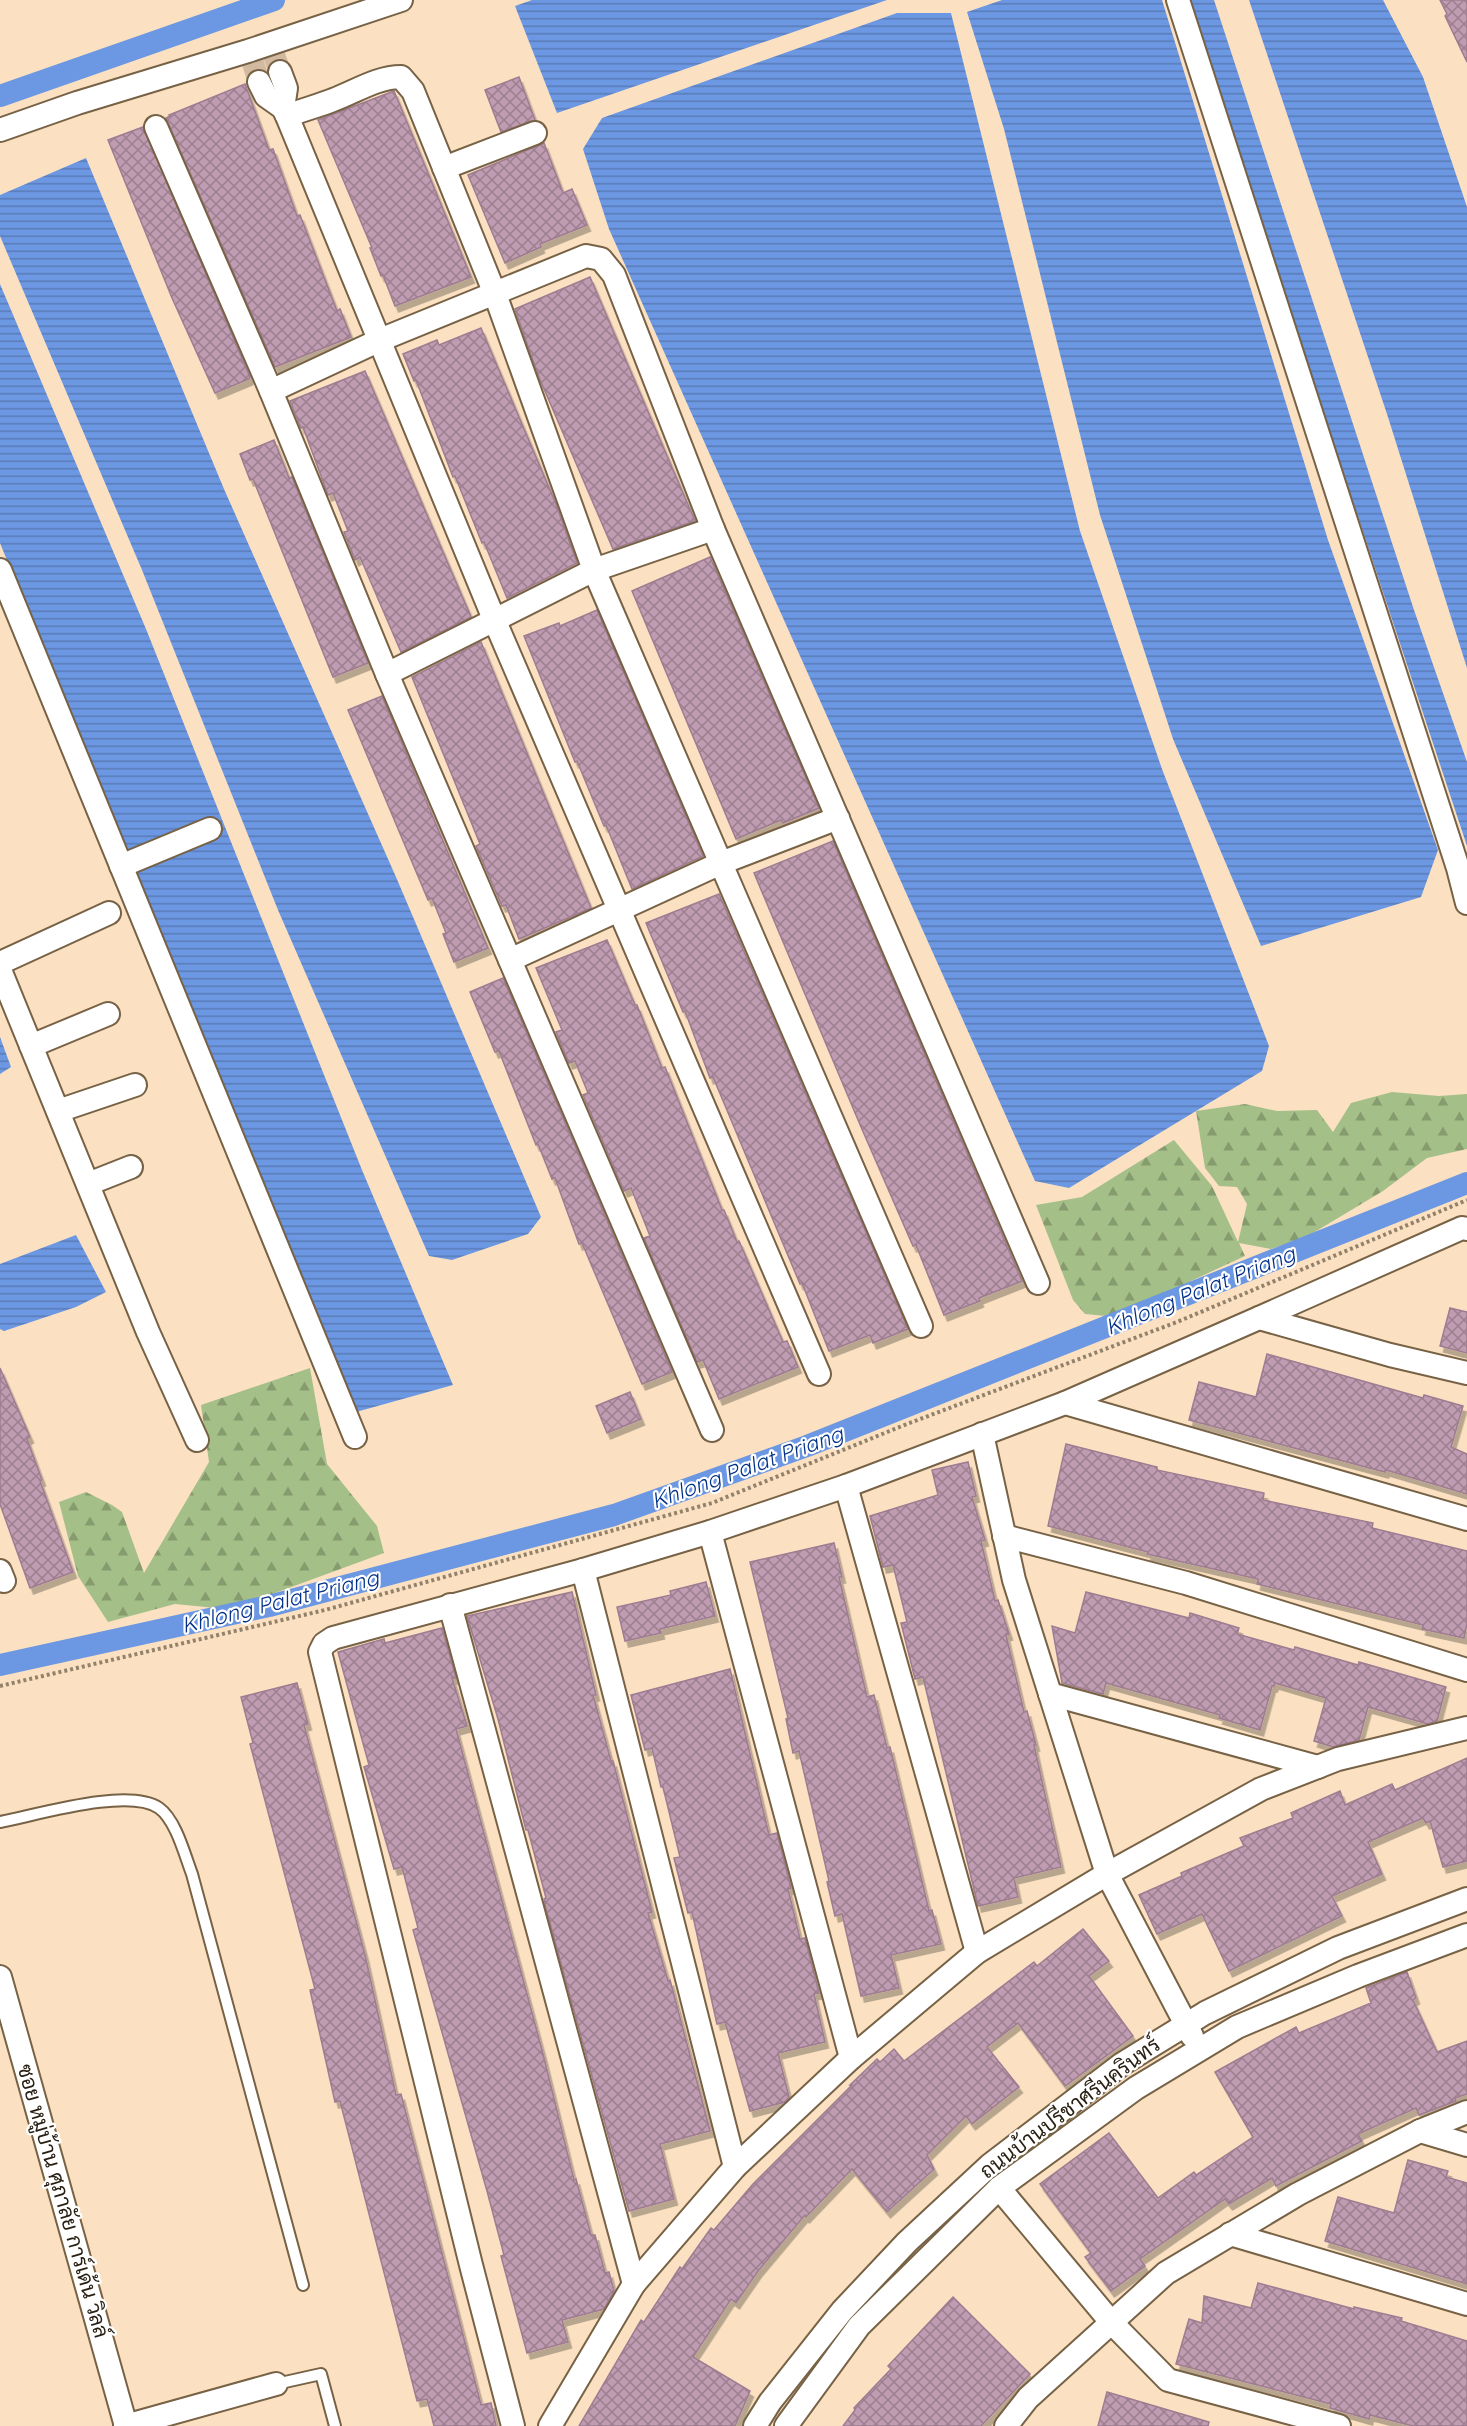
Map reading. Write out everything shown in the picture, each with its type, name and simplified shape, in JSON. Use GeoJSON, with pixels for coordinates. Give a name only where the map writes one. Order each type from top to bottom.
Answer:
{"type":"FeatureCollection","features":[{"type":"Feature","properties":{"kind":"street"},"geometry":{"type":"LineString","coordinates":[[0,130],[77,103],[253,66],[401,0]]}},
{"type":"Feature","properties":{"kind":"street"},"geometry":{"type":"LineString","coordinates":[[1178,0],[1458,868],[1467,903]]}},
{"type":"Feature","properties":{"kind":"street"},"geometry":{"type":"LineString","coordinates":[[274,57],[286,88],[285,112],[494,619],[819,1374]]}},
{"type":"Feature","properties":{"kind":"street"},"geometry":{"type":"LineString","coordinates":[[253,66],[266,96],[285,112]]}},
{"type":"Feature","properties":{"kind":"street"},"geometry":{"type":"LineString","coordinates":[[285,112],[329,102],[387,77],[401,77],[413,91],[495,294],[594,570],[921,1326]]}},
{"type":"Feature","properties":{"kind":"street"},"geometry":{"type":"LineString","coordinates":[[156,127],[271,391],[387,674],[712,1430]]}},
{"type":"Feature","properties":{"kind":"street"},"geometry":{"type":"LineString","coordinates":[[444,168],[535,133]]}},
{"type":"Feature","properties":{"kind":"street"},"geometry":{"type":"LineString","coordinates":[[271,391],[380,340],[586,256],[602,260],[614,275],[713,529],[1038,1283]]}},
{"type":"Feature","properties":{"kind":"street"},"geometry":{"type":"LineString","coordinates":[[387,674],[594,570],[713,529]]}},
{"type":"Feature","properties":{"kind":"street"},"geometry":{"type":"LineString","coordinates":[[0,570],[355,1437]]}},
{"type":"Feature","properties":{"kind":"street"},"geometry":{"type":"LineString","coordinates":[[510,960],[721,862],[838,818]]}},
{"type":"Feature","properties":{"kind":"street"},"geometry":{"type":"LineString","coordinates":[[121,866],[210,829]]}},
{"type":"Feature","properties":{"kind":"street"},"geometry":{"type":"LineString","coordinates":[[0,963],[110,913]]}},
{"type":"Feature","properties":{"kind":"street"},"geometry":{"type":"LineString","coordinates":[[0,970],[148,1332],[197,1440]]}},
{"type":"Feature","properties":{"kind":"street"},"geometry":{"type":"LineString","coordinates":[[31,1046],[108,1014]]}},
{"type":"Feature","properties":{"kind":"street"},"geometry":{"type":"LineString","coordinates":[[58,1111],[135,1085]]}},
{"type":"Feature","properties":{"kind":"street"},"geometry":{"type":"LineString","coordinates":[[88,1184],[131,1167]]}},
{"type":"Feature","properties":{"kind":"street"},"geometry":{"type":"LineString","coordinates":[[513,2426],[320,1652],[324,1644],[333,1638],[583,1570],[710,1532],[846,1486],[1065,1403],[1462,1228],[1467,1229]]}},
{"type":"Feature","properties":{"kind":"street"},"geometry":{"type":"LineString","coordinates":[[1259,1318],[1390,1355],[1467,1373]]}},
{"type":"Feature","properties":{"kind":"street"},"geometry":{"type":"LineString","coordinates":[[1065,1403],[1467,1519]]}},
{"type":"Feature","properties":{"kind":"street"},"geometry":{"type":"LineString","coordinates":[[982,1434],[1014,1580],[1107,1874],[1199,2048]]}},
{"type":"Feature","properties":{"kind":"street"},"geometry":{"type":"LineString","coordinates":[[846,1486],[977,1952]]}},
{"type":"Feature","properties":{"kind":"street"},"geometry":{"type":"LineString","coordinates":[[710,1532],[851,2058]]}},
{"type":"Feature","properties":{"kind":"street"},"geometry":{"type":"LineString","coordinates":[[1004,1536],[1186,1582],[1467,1670]]}},
{"type":"Feature","properties":{"kind":"street"},"geometry":{"type":"LineString","coordinates":[[583,1570],[735,2167]]}},
{"type":"Feature","properties":{"kind":"street"},"geometry":{"type":"LineString","coordinates":[[450,1605],[634,2284]]}},
{"type":"Feature","properties":{"kind":"street"},"geometry":{"type":"LineString","coordinates":[[1050,1694],[1318,1767]]}},
{"type":"Feature","properties":{"kind":"street"},"geometry":{"type":"LineString","coordinates":[[550,2426],[634,2284],[735,2167],[851,2058],[977,1952],[1107,1874],[1261,1790],[1338,1759],[1467,1728]]}},
{"type":"Feature","properties":{"kind":"street","name":"ถนนบ้านปรีชาศรีนครินทร์"},"geometry":{"type":"LineString","coordinates":[[755,2426],[770,2402],[842,2311],[907,2242],[990,2165],[1122,2064],[1186,2024],[1338,1948],[1467,1899]]}},
{"type":"Feature","properties":{"kind":"street","name":"ถนนบ้านปรีชาศรีนครินทร์"},"geometry":{"type":"LineString","coordinates":[[786,2426],[859,2326],[999,2188],[1136,2088],[1236,2027],[1358,1976],[1467,1935]]}},
{"type":"Feature","properties":{"kind":"street","name":"ซอย หมู่บ้าน ศุภาลัย การ์เด้น วิลล์"},"geometry":{"type":"LineString","coordinates":[[0,1977],[126,2426]]}},
{"type":"Feature","properties":{"kind":"street"},"geometry":{"type":"LineString","coordinates":[[1006,2426],[1028,2398],[1166,2273],[1298,2194],[1420,2132],[1467,2112]]}},
{"type":"Feature","properties":{"kind":"street"},"geometry":{"type":"LineString","coordinates":[[1420,2132],[1467,2145]]}},
{"type":"Feature","properties":{"kind":"street"},"geometry":{"type":"LineString","coordinates":[[999,2188],[1111,2322],[1168,2380],[1339,2426]]}},
{"type":"Feature","properties":{"kind":"street"},"geometry":{"type":"LineString","coordinates":[[1230,2235],[1467,2304]]}},
{"type":"Feature","properties":{"kind":"street"},"geometry":{"type":"LineString","coordinates":[[126,2426],[276,2384]]}},
{"type":"Feature","properties":{"kind":"lane"},"geometry":{"type":"LineString","coordinates":[[0,1822],[98,1802],[140,1800],[160,1809],[177,1833],[192,1874],[303,2285]]}},
{"type":"Feature","properties":{"kind":"lane"},"geometry":{"type":"LineString","coordinates":[[276,2384],[321,2374],[335,2426]]}},
{"type":"Feature","properties":{"kind":"path"},"geometry":{"type":"LineString","coordinates":[[0,1686],[325,1610],[712,1503],[928,1416],[1178,1322],[1467,1200]]}},
{"type":"Feature","properties":{"kind":"green space"},"geometry":{"type":"Polygon","coordinates":[[[1392,1092],[1439,1096],[1467,1094],[1467,1149],[1427,1158],[1383,1191],[1308,1236],[1271,1249],[1239,1243],[1245,1256],[1191,1281],[1156,1303],[1106,1316],[1085,1314],[1073,1300],[1036,1205],[1082,1197],[1174,1140],[1212,1186],[1238,1242],[1247,1204],[1237,1187],[1219,1186],[1205,1168],[1196,1111],[1245,1104],[1277,1111],[1317,1110],[1333,1132],[1351,1103],[1392,1092]]]}},
{"type":"Feature","properties":{"kind":"green space"},"geometry":{"type":"Polygon","coordinates":[[[310,1368],[327,1464],[377,1526],[384,1553],[275,1593],[246,1611],[175,1604],[108,1622],[78,1576],[59,1502],[86,1492],[122,1512],[144,1573],[209,1462],[201,1405],[310,1368]]]}},
{"type":"Feature","properties":{"kind":"water"},"geometry":{"type":"Polygon","coordinates":[[[532,0],[887,0],[557,113],[515,6],[532,0]]]}},
{"type":"Feature","properties":{"kind":"water"},"geometry":{"type":"Polygon","coordinates":[[[1002,0],[1162,0],[1328,540],[1438,850],[1421,897],[1261,946],[1173,739],[1100,515],[1004,129],[967,12],[1002,0]]]}},
{"type":"Feature","properties":{"kind":"water"},"geometry":{"type":"Polygon","coordinates":[[[1187,0],[1214,0],[1414,610],[1467,762],[1467,846],[1187,0]]]}},
{"type":"Feature","properties":{"kind":"water"},"geometry":{"type":"Polygon","coordinates":[[[1249,0],[1383,0],[1423,77],[1467,207],[1467,668],[1387,414],[1249,0]]]}},
{"type":"Feature","properties":{"kind":"water"},"geometry":{"type":"Polygon","coordinates":[[[897,13],[951,13],[1080,531],[1162,769],[1269,1046],[1262,1071],[1069,1188],[1035,1181],[609,229],[583,149],[602,118],[897,13]]]}},
{"type":"Feature","properties":{"kind":"water"},"geometry":{"type":"Polygon","coordinates":[[[86,158],[224,489],[396,877],[541,1217],[528,1234],[452,1260],[429,1256],[278,910],[142,570],[0,236],[0,195],[86,158]]]}},
{"type":"Feature","properties":{"kind":"water"},"geometry":{"type":"Polygon","coordinates":[[[0,284],[146,629],[362,1170],[453,1385],[356,1412],[224,1098],[0,543],[0,284]]]}},
{"type":"Feature","properties":{"kind":"water"},"geometry":{"type":"Polygon","coordinates":[[[0,1037],[11,1067],[0,1074],[0,1037]]]}},
{"type":"Feature","properties":{"kind":"water"},"geometry":{"type":"Polygon","coordinates":[[[76,1235],[106,1292],[76,1307],[4,1331],[0,1329],[0,1264],[76,1235]]]}},
{"type":"Feature","properties":{"kind":"building"},"geometry":{"type":"Polygon","coordinates":[[[1440,0],[1467,0],[1467,62],[1445,16],[1447,14],[1440,0]]]}},
{"type":"Feature","properties":{"kind":"building"},"geometry":{"type":"Polygon","coordinates":[[[519,77],[535,120],[501,132],[485,90],[519,77]]]}},
{"type":"Feature","properties":{"kind":"building"},"geometry":{"type":"Polygon","coordinates":[[[245,84],[269,150],[273,149],[297,216],[300,215],[337,311],[340,309],[351,337],[275,367],[166,118],[245,84]]]}},
{"type":"Feature","properties":{"kind":"building"},"geometry":{"type":"Polygon","coordinates":[[[394,91],[471,277],[395,306],[318,120],[394,91]]]}},
{"type":"Feature","properties":{"kind":"building"},"geometry":{"type":"Polygon","coordinates":[[[143,127],[250,377],[215,393],[172,298],[108,140],[143,127]]]}},
{"type":"Feature","properties":{"kind":"building"},"geometry":{"type":"Polygon","coordinates":[[[544,143],[563,193],[572,189],[587,225],[540,244],[541,247],[505,263],[468,175],[544,143]]]}},
{"type":"Feature","properties":{"kind":"building"},"geometry":{"type":"Polygon","coordinates":[[[590,277],[695,521],[613,549],[538,375],[515,309],[590,277]]]}},
{"type":"Feature","properties":{"kind":"building"},"geometry":{"type":"Polygon","coordinates":[[[481,328],[556,504],[577,563],[507,598],[455,476],[453,477],[416,380],[414,381],[403,354],[437,340],[439,345],[481,328]]]}},
{"type":"Feature","properties":{"kind":"building"},"geometry":{"type":"Polygon","coordinates":[[[365,371],[471,617],[401,652],[360,557],[355,560],[344,532],[348,531],[333,493],[328,495],[303,427],[301,428],[290,401],[365,371]]]}},
{"type":"Feature","properties":{"kind":"building"},"geometry":{"type":"Polygon","coordinates":[[[274,440],[289,478],[292,477],[368,663],[333,677],[253,479],[250,480],[240,454],[274,440]]]}},
{"type":"Feature","properties":{"kind":"building"},"geometry":{"type":"Polygon","coordinates":[[[710,557],[819,808],[783,823],[781,820],[736,839],[632,591],[710,557]]]}},
{"type":"Feature","properties":{"kind":"building"},"geometry":{"type":"Polygon","coordinates":[[[597,610],[703,856],[632,889],[606,825],[604,826],[577,761],[575,762],[524,636],[559,623],[560,626],[597,610]]]}},
{"type":"Feature","properties":{"kind":"building"},"geometry":{"type":"Polygon","coordinates":[[[481,642],[591,908],[519,939],[506,905],[502,906],[476,846],[480,844],[412,677],[481,642]]]}},
{"type":"Feature","properties":{"kind":"building"},"geometry":{"type":"Polygon","coordinates":[[[382,696],[488,948],[454,962],[443,934],[446,933],[432,898],[428,900],[348,710],[382,696]]]}},
{"type":"Feature","properties":{"kind":"building"},"geometry":{"type":"Polygon","coordinates":[[[833,841],[1022,1281],[944,1315],[916,1245],[913,1246],[861,1127],[754,873],[833,841]]]}},
{"type":"Feature","properties":{"kind":"building"},"geometry":{"type":"Polygon","coordinates":[[[719,894],[908,1329],[873,1343],[870,1335],[829,1351],[713,1077],[710,1078],[685,1011],[683,1012],[646,923],[719,894]]]}},
{"type":"Feature","properties":{"kind":"building"},"geometry":{"type":"Polygon","coordinates":[[[607,940],[635,1005],[637,1005],[662,1068],[665,1067],[722,1210],[724,1210],[737,1242],[739,1241],[783,1342],[787,1341],[798,1367],[719,1399],[703,1360],[697,1362],[644,1238],[650,1236],[631,1188],[624,1191],[583,1095],[588,1093],[575,1061],[569,1063],[556,1032],[562,1030],[536,968],[607,940]]]}},
{"type":"Feature","properties":{"kind":"building"},"geometry":{"type":"Polygon","coordinates":[[[503,978],[672,1372],[642,1384],[582,1243],[579,1244],[555,1178],[552,1179],[538,1144],[536,1145],[499,1051],[495,1052],[470,992],[503,978]]]}},
{"type":"Feature","properties":{"kind":"building"},"geometry":{"type":"Polygon","coordinates":[[[1450,1308],[1467,1312],[1467,1353],[1440,1346],[1450,1308]]]}},
{"type":"Feature","properties":{"kind":"building"},"geometry":{"type":"Polygon","coordinates":[[[1267,1354],[1423,1398],[1424,1395],[1463,1406],[1451,1447],[1467,1454],[1467,1494],[1386,1470],[1385,1472],[1189,1420],[1199,1382],[1256,1397],[1267,1354]]]}},
{"type":"Feature","properties":{"kind":"building"},"geometry":{"type":"Polygon","coordinates":[[[0,1368],[30,1437],[27,1439],[42,1480],[40,1481],[73,1572],[30,1588],[0,1504],[0,1368]]]}},
{"type":"Feature","properties":{"kind":"building"},"geometry":{"type":"Polygon","coordinates":[[[630,1392],[641,1419],[607,1433],[596,1406],[630,1392]]]}},
{"type":"Feature","properties":{"kind":"building"},"geometry":{"type":"Polygon","coordinates":[[[1066,1444],[1157,1467],[1157,1470],[1264,1493],[1263,1500],[1373,1523],[1372,1528],[1467,1551],[1467,1623],[1464,1638],[1422,1629],[1423,1625],[1257,1584],[1258,1579],[1147,1554],[1148,1552],[1048,1526],[1066,1444]]]}},
{"type":"Feature","properties":{"kind":"building"},"geometry":{"type":"Polygon","coordinates":[[[968,1462],[976,1496],[972,1497],[985,1540],[981,1541],[995,1601],[998,1600],[1009,1634],[1006,1635],[1024,1712],[1027,1711],[1036,1745],[1034,1745],[1061,1867],[1014,1878],[1018,1897],[978,1906],[923,1677],[915,1679],[901,1623],[907,1622],[893,1565],[883,1567],[870,1516],[938,1495],[932,1470],[968,1462]]]}},
{"type":"Feature","properties":{"kind":"building"},"geometry":{"type":"Polygon","coordinates":[[[834,1543],[842,1577],[839,1577],[867,1697],[874,1695],[887,1748],[890,1747],[929,1911],[932,1910],[941,1944],[891,1955],[899,1988],[861,1996],[842,1914],[835,1916],[799,1751],[793,1753],[786,1719],[788,1718],[750,1562],[834,1543]]]}},
{"type":"Feature","properties":{"kind":"building"},"geometry":{"type":"Polygon","coordinates":[[[706,1582],[715,1616],[660,1629],[661,1633],[625,1641],[617,1607],[671,1595],[670,1591],[706,1582]]]}},
{"type":"Feature","properties":{"kind":"building"},"geometry":{"type":"Polygon","coordinates":[[[572,1592],[596,1695],[593,1695],[611,1761],[613,1761],[652,1912],[648,1913],[668,1981],[670,1980],[710,2131],[660,2144],[674,2199],[629,2211],[545,1905],[544,1899],[546,1898],[498,1719],[467,1616],[572,1592]]]}},
{"type":"Feature","properties":{"kind":"building"},"geometry":{"type":"Polygon","coordinates":[[[1086,1592],[1189,1618],[1190,1613],[1239,1628],[1237,1634],[1294,1650],[1295,1647],[1358,1665],[1359,1662],[1446,1687],[1437,1721],[1428,1724],[1368,1707],[1359,1740],[1333,1747],[1314,1741],[1326,1698],[1275,1683],[1272,1686],[1260,1730],[1219,1718],[1220,1715],[1106,1683],[1103,1694],[1062,1683],[1052,1626],[1075,1633],[1086,1592]]]}},
{"type":"Feature","properties":{"kind":"building"},"geometry":{"type":"Polygon","coordinates":[[[442,1628],[456,1678],[452,1678],[467,1726],[456,1729],[543,2054],[574,2180],[576,2179],[591,2235],[595,2235],[605,2273],[609,2272],[614,2291],[604,2309],[562,2320],[568,2342],[527,2353],[501,2256],[504,2255],[487,2191],[413,1930],[418,1928],[402,1867],[394,1869],[364,1767],[369,1765],[338,1652],[384,1639],[385,1643],[442,1628]]]}},
{"type":"Feature","properties":{"kind":"building"},"geometry":{"type":"Polygon","coordinates":[[[730,1669],[769,1835],[777,1833],[791,1888],[788,1889],[800,1939],[805,1938],[819,1993],[814,1994],[825,2042],[778,2053],[789,2097],[785,2102],[750,2111],[725,2022],[717,2024],[692,1912],[688,1913],[674,1858],[680,1857],[663,1787],[661,1787],[652,1748],[645,1750],[631,1695],[730,1669]]]}},
{"type":"Feature","properties":{"kind":"building"},"geometry":{"type":"Polygon","coordinates":[[[297,1683],[308,1724],[304,1725],[365,1955],[396,2095],[401,2094],[481,2405],[491,2403],[496,2426],[434,2426],[427,2399],[417,2401],[340,2101],[335,2102],[310,1990],[315,1989],[250,1744],[253,1743],[241,1697],[297,1683]]]}},
{"type":"Feature","properties":{"kind":"building"},"geometry":{"type":"Polygon","coordinates":[[[1467,1758],[1467,1861],[1443,1867],[1430,1821],[1426,1823],[1423,1818],[1368,1842],[1382,1874],[1332,1896],[1342,1916],[1229,1971],[1202,1914],[1157,1934],[1139,1895],[1182,1876],[1181,1873],[1244,1846],[1240,1838],[1293,1818],[1291,1813],[1340,1791],[1345,1805],[1392,1784],[1395,1790],[1467,1758]]]}},
{"type":"Feature","properties":{"kind":"building"},"geometry":{"type":"Polygon","coordinates":[[[1083,1929],[1109,1961],[1089,1976],[1133,2036],[1065,2086],[1018,2023],[987,2047],[1019,2087],[972,2124],[966,2116],[927,2155],[934,2169],[887,2212],[852,2169],[806,2217],[805,2215],[758,2271],[736,2303],[731,2299],[693,2357],[750,2391],[735,2426],[579,2426],[641,2320],[644,2322],[680,2267],[682,2269],[711,2228],[714,2230],[753,2184],[852,2085],[850,2085],[877,2059],[880,2062],[894,2049],[904,2061],[1034,1962],[1037,1966],[1083,1929]]]}},
{"type":"Feature","properties":{"kind":"building"},"geometry":{"type":"Polygon","coordinates":[[[1407,1972],[1416,1998],[1413,2000],[1437,2052],[1467,2041],[1467,2094],[1455,2098],[1456,2101],[1419,2115],[1416,2108],[1358,2134],[1362,2141],[1276,2186],[1272,2178],[1229,2204],[1225,2199],[1140,2259],[1145,2266],[1111,2291],[1085,2257],[1091,2253],[1040,2184],[1109,2133],[1158,2198],[1194,2172],[1196,2175],[1253,2137],[1215,2072],[1296,2027],[1299,2033],[1371,2003],[1366,1988],[1407,1972]]]}},
{"type":"Feature","properties":{"kind":"building"},"geometry":{"type":"Polygon","coordinates":[[[1408,2160],[1448,2171],[1446,2177],[1467,2183],[1467,2284],[1325,2241],[1338,2197],[1394,2213],[1408,2160]]]}},
{"type":"Feature","properties":{"kind":"building"},"geometry":{"type":"Polygon","coordinates":[[[1258,2283],[1354,2309],[1354,2307],[1402,2318],[1401,2321],[1467,2341],[1467,2426],[1413,2426],[1370,2415],[1369,2419],[1330,2408],[1331,2404],[1176,2364],[1189,2319],[1202,2323],[1204,2296],[1251,2308],[1258,2283]]]}},
{"type":"Feature","properties":{"kind":"building"},"geometry":{"type":"Polygon","coordinates":[[[953,2297],[1030,2374],[981,2426],[843,2426],[855,2410],[854,2408],[891,2369],[888,2366],[953,2297]]]}},
{"type":"Feature","properties":{"kind":"building"},"geometry":{"type":"Polygon","coordinates":[[[1107,2392],[1209,2422],[1208,2426],[1098,2426],[1107,2392]]]}},
{"type":"Feature","properties":{"kind":"waterway"},"geometry":{"type":"LineString","coordinates":[[0,96],[274,0]]}},
{"type":"Feature","properties":{"kind":"waterway","name":"Khlong Palat Priang"},"geometry":{"type":"LineString","coordinates":[[0,1665],[269,1606],[614,1515],[807,1446],[1467,1183]]}},
{"type":"Feature","properties":{"kind":"tunnel"},"geometry":{"type":"LineString","coordinates":[[274,55],[280,72]]}},
{"type":"Feature","properties":{"kind":"tunnel"},"geometry":{"type":"LineString","coordinates":[[253,63],[259,82]]}}]}
